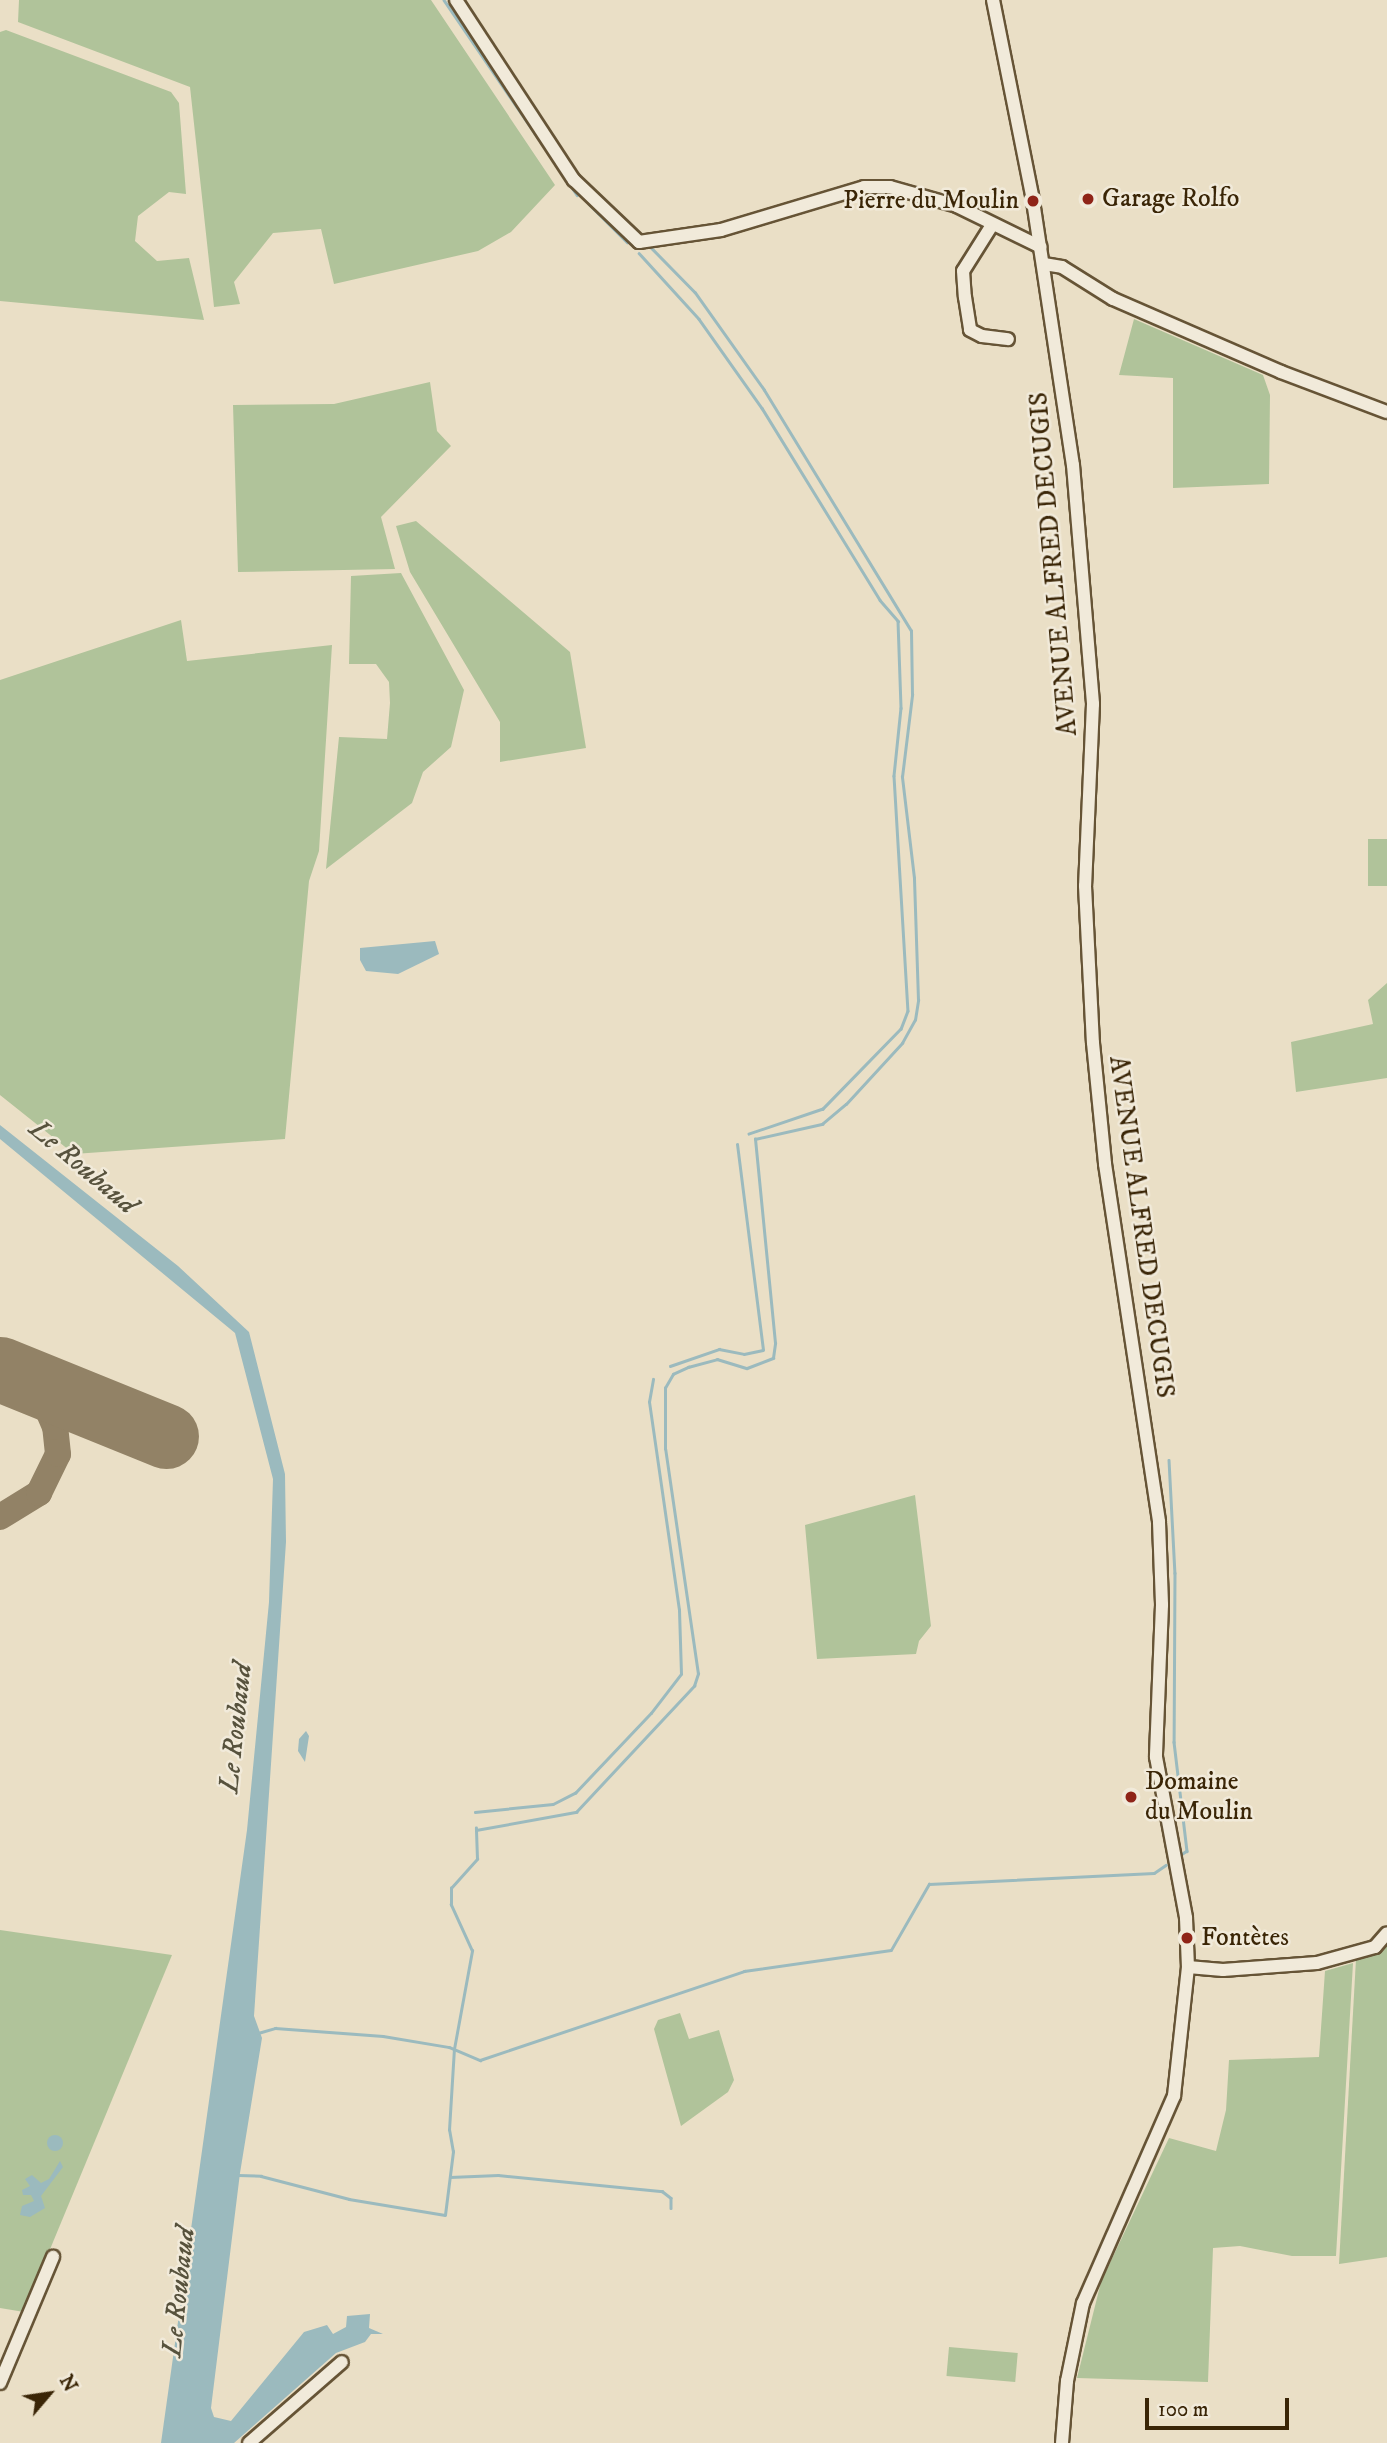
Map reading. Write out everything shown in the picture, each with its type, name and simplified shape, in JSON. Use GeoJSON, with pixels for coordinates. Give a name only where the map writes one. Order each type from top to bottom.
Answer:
{"type":"FeatureCollection","features":[{"type":"Feature","properties":{"kind":"street"},"geometry":{"type":"LineString","coordinates":[[456,0],[575,180],[639,242],[721,230],[864,187],[918,192],[1041,247]]}},
{"type":"Feature","properties":{"kind":"street","name":"AVENUE ALFRED DECUGIS"},"geometry":{"type":"LineString","coordinates":[[993,0],[1044,264],[1073,465],[1090,652],[1093,751],[1085,886],[1093,1043],[1105,1164],[1159,1522],[1162,1605],[1156,1757],[1185,1918],[1188,1967],[1174,2096],[1083,2303],[1072,2342],[1062,2443]]}},
{"type":"Feature","properties":{"kind":"street"},"geometry":{"type":"LineString","coordinates":[[992,225],[963,271],[965,297],[970,330],[982,336],[1008,339]]}},
{"type":"Feature","properties":{"kind":"street"},"geometry":{"type":"LineString","coordinates":[[1044,264],[1062,267],[1113,299],[1281,372],[1387,412]]}},
{"type":"Feature","properties":{"kind":"street"},"geometry":{"type":"LineString","coordinates":[[1188,1967],[1223,1970],[1317,1963],[1375,1947],[1387,1933]]}},
{"type":"Feature","properties":{"kind":"street"},"geometry":{"type":"LineString","coordinates":[[0,2382],[53,2257]]}},
{"type":"Feature","properties":{"kind":"street"},"geometry":{"type":"LineString","coordinates":[[249,2443],[342,2362]]}},
{"type":"Feature","properties":{"kind":"green space"},"geometry":{"type":"Polygon","coordinates":[[[19,0],[431,0],[555,185],[511,232],[478,251],[334,284],[321,229],[273,233],[234,282],[240,304],[214,307],[190,87],[18,22],[19,0]]]}},
{"type":"Feature","properties":{"kind":"green space"},"geometry":{"type":"Polygon","coordinates":[[[6,30],[171,92],[179,103],[186,194],[169,192],[138,216],[135,241],[157,261],[189,258],[204,320],[0,301],[0,32],[6,30]]]}},
{"type":"Feature","properties":{"kind":"green space"},"geometry":{"type":"Polygon","coordinates":[[[1134,319],[1263,375],[1270,395],[1269,484],[1173,488],[1173,378],[1119,375],[1134,319]]]}},
{"type":"Feature","properties":{"kind":"green space"},"geometry":{"type":"Polygon","coordinates":[[[430,382],[437,431],[451,446],[381,517],[395,569],[238,572],[233,405],[334,404],[430,382]]]}},
{"type":"Feature","properties":{"kind":"green space"},"geometry":{"type":"Polygon","coordinates":[[[416,521],[570,652],[586,748],[500,762],[500,722],[410,572],[396,526],[416,521]]]}},
{"type":"Feature","properties":{"kind":"green space"},"geometry":{"type":"Polygon","coordinates":[[[401,573],[464,690],[451,747],[423,772],[412,803],[326,869],[339,737],[387,739],[389,682],[376,664],[349,664],[351,576],[401,573]]]}},
{"type":"Feature","properties":{"kind":"green space"},"geometry":{"type":"Polygon","coordinates":[[[181,620],[187,661],[332,645],[319,851],[309,881],[285,1139],[74,1154],[0,1095],[0,680],[181,620]]]}},
{"type":"Feature","properties":{"kind":"green space"},"geometry":{"type":"Polygon","coordinates":[[[1368,839],[1387,839],[1387,886],[1368,886],[1368,839]]]}},
{"type":"Feature","properties":{"kind":"green space"},"geometry":{"type":"Polygon","coordinates":[[[1387,983],[1387,1078],[1296,1092],[1291,1042],[1373,1024],[1368,1000],[1387,983]]]}},
{"type":"Feature","properties":{"kind":"green space"},"geometry":{"type":"Polygon","coordinates":[[[915,1495],[931,1626],[919,1641],[916,1654],[817,1659],[805,1525],[915,1495]]]}},
{"type":"Feature","properties":{"kind":"green space"},"geometry":{"type":"Polygon","coordinates":[[[0,1930],[172,1955],[24,2312],[0,2308],[0,1930]]]}},
{"type":"Feature","properties":{"kind":"green space"},"geometry":{"type":"Polygon","coordinates":[[[1387,1939],[1387,2257],[1339,2264],[1356,1959],[1387,1939]]]}},
{"type":"Feature","properties":{"kind":"green space"},"geometry":{"type":"Polygon","coordinates":[[[1353,1963],[1336,2256],[1292,2256],[1240,2246],[1213,2248],[1208,2382],[1077,2378],[1101,2282],[1169,2138],[1216,2151],[1226,2110],[1229,2060],[1319,2057],[1325,1971],[1353,1963]]]}},
{"type":"Feature","properties":{"kind":"green space"},"geometry":{"type":"Polygon","coordinates":[[[680,2013],[689,2039],[719,2030],[734,2080],[728,2092],[681,2126],[654,2029],[658,2020],[680,2013]]]}},
{"type":"Feature","properties":{"kind":"green space"},"geometry":{"type":"Polygon","coordinates":[[[949,2347],[1018,2353],[1015,2382],[946,2376],[949,2347]]]}},
{"type":"Feature","properties":{"kind":"water"},"geometry":{"type":"Polygon","coordinates":[[[435,941],[439,954],[398,974],[366,971],[360,960],[360,948],[435,941]]]}},
{"type":"Feature","properties":{"kind":"water"},"geometry":{"type":"Polygon","coordinates":[[[0,1125],[178,1266],[249,1332],[285,1474],[286,1542],[254,2016],[262,2038],[240,2173],[211,2408],[214,2417],[231,2421],[304,2332],[327,2325],[333,2334],[346,2327],[347,2316],[370,2314],[369,2328],[383,2334],[371,2334],[365,2342],[336,2353],[234,2443],[161,2443],[247,1830],[269,1602],[273,1479],[235,1333],[0,1139],[0,1125]]]}},
{"type":"Feature","properties":{"kind":"water"},"geometry":{"type":"Polygon","coordinates":[[[306,1731],[309,1736],[305,1762],[298,1751],[299,1739],[306,1731]]]}},
{"type":"Feature","properties":{"kind":"water"},"geometry":{"type":"Polygon","coordinates":[[[55,2135],[61,2137],[61,2149],[55,2151],[49,2149],[47,2143],[49,2137],[55,2135]]]}},
{"type":"Feature","properties":{"kind":"water"},"geometry":{"type":"Polygon","coordinates":[[[60,2161],[63,2167],[41,2196],[45,2208],[30,2217],[20,2215],[22,2206],[34,2201],[31,2195],[23,2195],[22,2190],[30,2186],[25,2179],[32,2175],[41,2183],[49,2179],[60,2161]]]}},
{"type":"Feature","properties":{"kind":"waterway"},"geometry":{"type":"LineString","coordinates":[[444,0],[577,195]]}},
{"type":"Feature","properties":{"kind":"waterway"},"geometry":{"type":"LineString","coordinates":[[589,204],[627,242]]}},
{"type":"Feature","properties":{"kind":"waterway"},"geometry":{"type":"LineString","coordinates":[[476,1830],[576,1812],[694,1686],[698,1674],[665,1449],[665,1388],[673,1374],[688,1367],[717,1359],[747,1368],[773,1358],[775,1343],[755,1139],[822,1124],[846,1104],[902,1043],[915,1020],[918,1000],[914,878],[902,777],[912,695],[911,631],[764,390],[695,293],[648,245]]}},
{"type":"Feature","properties":{"kind":"waterway"},"geometry":{"type":"LineString","coordinates":[[639,253],[699,319],[762,408],[880,600],[898,621],[901,708],[894,776],[908,1011],[901,1029],[823,1109],[749,1134]]}},
{"type":"Feature","properties":{"kind":"waterway"},"geometry":{"type":"LineString","coordinates":[[670,1366],[719,1349],[744,1354],[763,1350],[737,1145]]}},
{"type":"Feature","properties":{"kind":"waterway"},"geometry":{"type":"LineString","coordinates":[[475,1812],[553,1804],[575,1793],[651,1713],[681,1674],[679,1610],[649,1402],[653,1379]]}},
{"type":"Feature","properties":{"kind":"waterway"},"geometry":{"type":"LineString","coordinates":[[1169,1460],[1175,1573],[1174,1742],[1187,1851],[1181,1855]]}},
{"type":"Feature","properties":{"kind":"waterway"},"geometry":{"type":"LineString","coordinates":[[238,2175],[261,2176],[349,2199],[445,2215],[453,2152],[449,2130],[454,2049],[472,1951],[451,1905],[451,1888],[477,1859],[476,1828]]}},
{"type":"Feature","properties":{"kind":"waterway"},"geometry":{"type":"LineString","coordinates":[[258,2033],[275,2028],[383,2036],[449,2047],[480,2060],[744,1971],[891,1950],[929,1884],[1154,1873],[1166,1865]]}},
{"type":"Feature","properties":{"kind":"waterway"},"geometry":{"type":"LineString","coordinates":[[450,2177],[498,2175],[662,2191],[671,2198],[671,2208]]}},
{"type":"Feature","properties":{"kind":"taxiway"},"geometry":{"type":"LineString","coordinates":[[0,1517],[39,1493],[58,1454],[55,1427],[46,1406],[11,1373]]}},
{"type":"Feature","properties":{"kind":"runway"},"geometry":{"type":"LineString","coordinates":[[0,1369],[166,1436]]}},
{"type":"Feature","properties":{"kind":"place","name":"Garage Rolfo"},"geometry":{"type":"Point","coordinates":[1088,199]}},
{"type":"Feature","properties":{"kind":"place","name":"Pierre du Moulin"},"geometry":{"type":"Point","coordinates":[1033,201]}},
{"type":"Feature","properties":{"kind":"place","name":"Domaine du Moulin"},"geometry":{"type":"Point","coordinates":[1131,1797]}},
{"type":"Feature","properties":{"kind":"place","name":"Fontètes"},"geometry":{"type":"Point","coordinates":[1187,1938]}},
{"type":"Feature","properties":{"kind":"water label","name":"Le Roubaud"},"geometry":{"type":"Point","coordinates":[83,1167]}},
{"type":"Feature","properties":{"kind":"water label","name":"Le Roubaud"},"geometry":{"type":"Point","coordinates":[236,1728]}},
{"type":"Feature","properties":{"kind":"water label","name":"Le Roubaud"},"geometry":{"type":"Point","coordinates":[179,2292]}}]}
